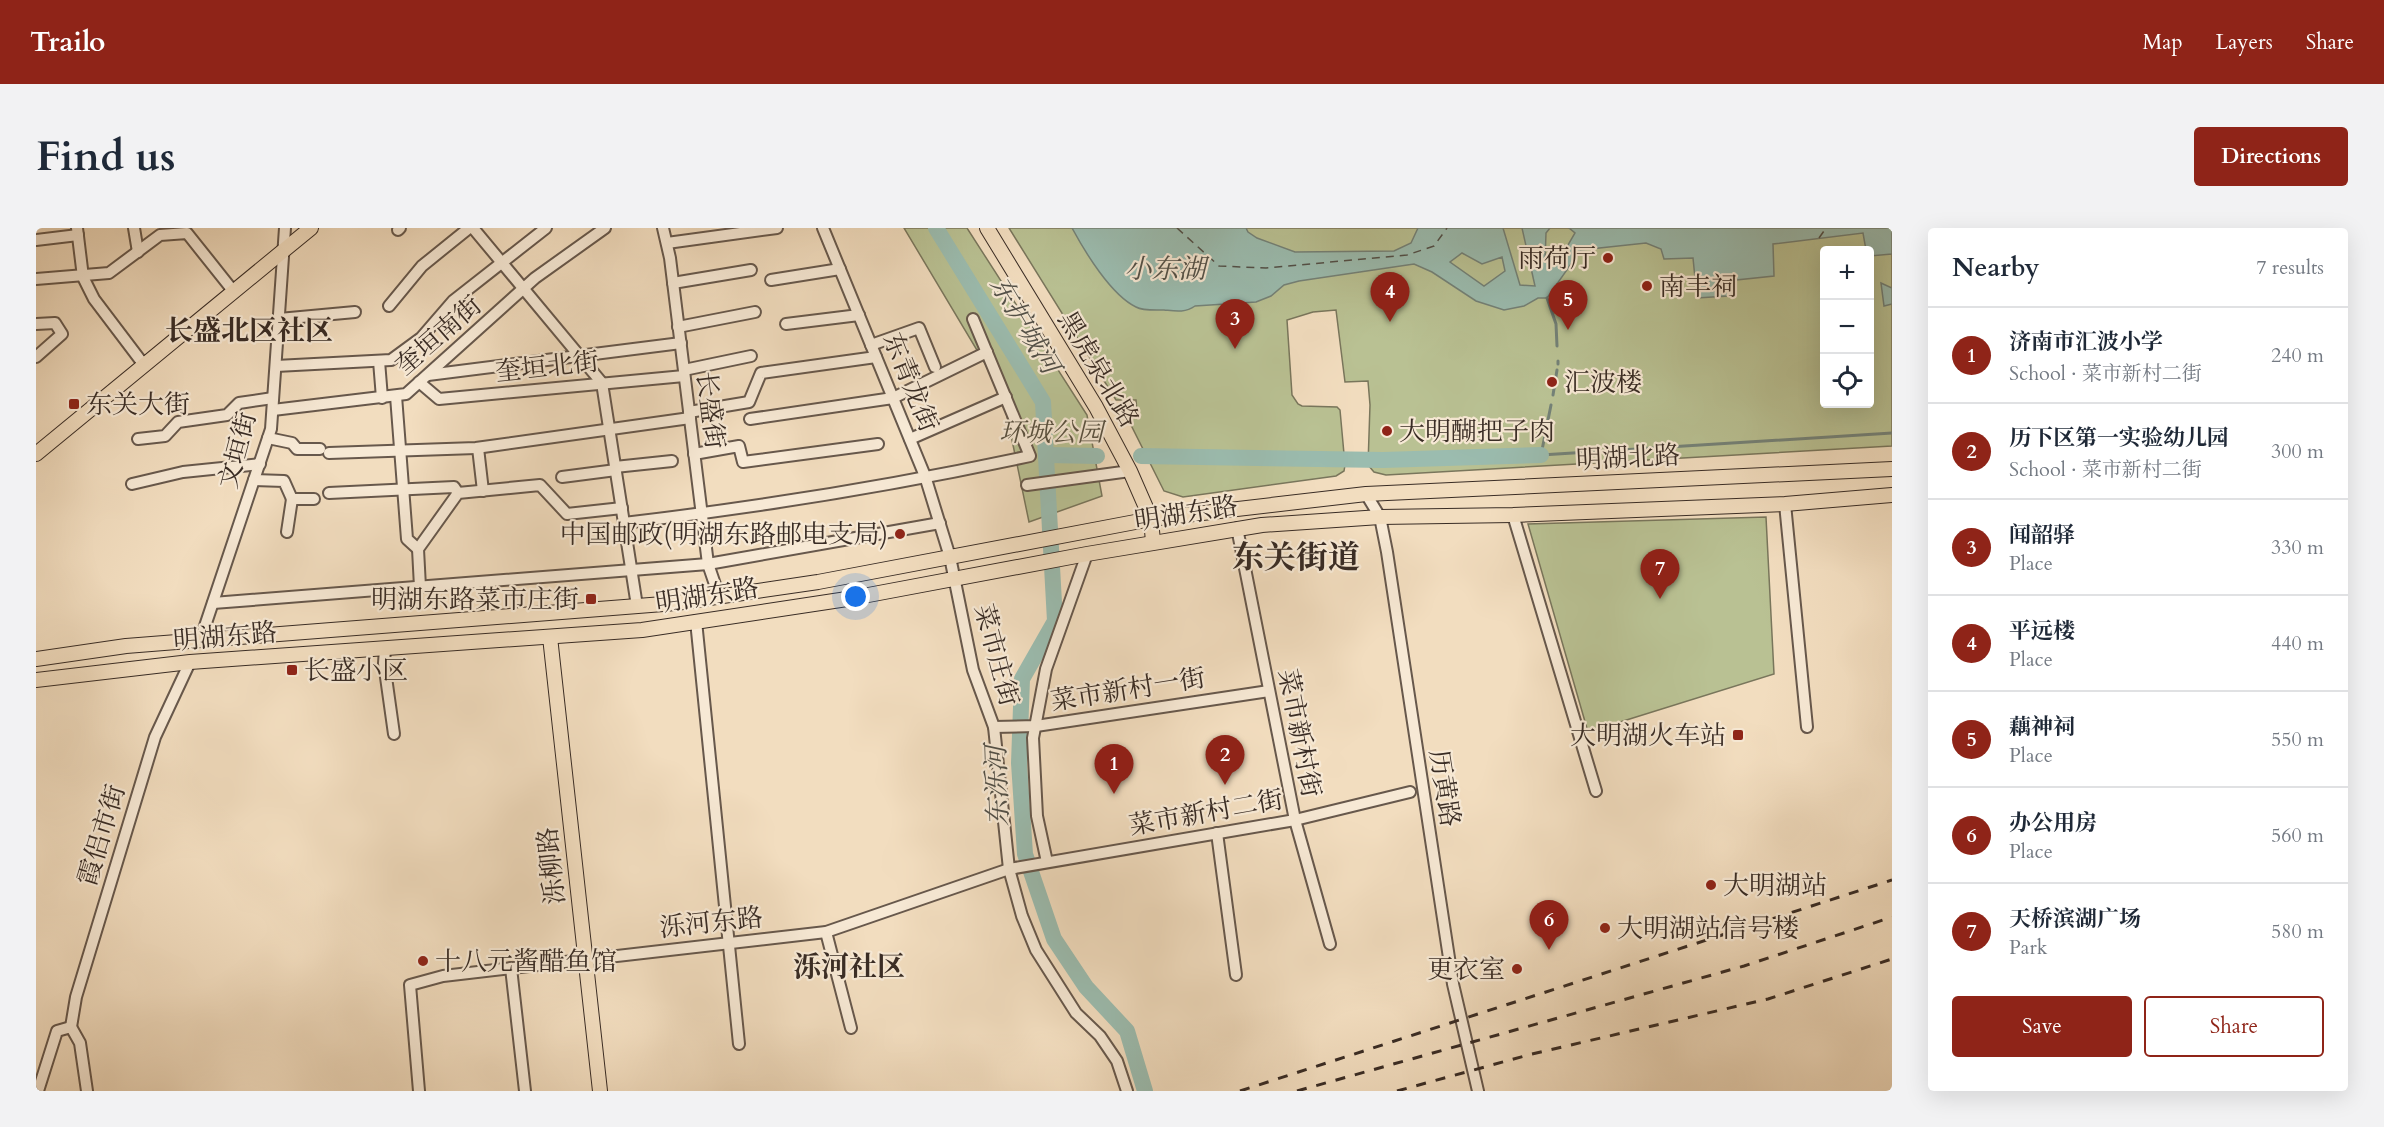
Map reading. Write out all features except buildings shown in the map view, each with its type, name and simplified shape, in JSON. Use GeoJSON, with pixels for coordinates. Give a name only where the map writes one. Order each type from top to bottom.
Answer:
{"type":"FeatureCollection","features":[{"type":"Feature","properties":{"kind":"main road"},"geometry":{"type":"LineString","coordinates":[[36,454],[311,228]]}},
{"type":"Feature","properties":{"kind":"main road","name":"黑虎泉北路"},"geometry":{"type":"LineString","coordinates":[[987,228],[1096,407],[1130,471],[1151,519],[1153,542]]}},
{"type":"Feature","properties":{"kind":"main road","name":"明湖北路"},"geometry":{"type":"LineString","coordinates":[[1366,494],[1892,469]]}},
{"type":"Feature","properties":{"kind":"main road","name":"明湖东路"},"geometry":{"type":"LineString","coordinates":[[36,659],[126,646],[637,606],[719,596],[818,582],[1151,519],[1366,494]]}},
{"type":"Feature","properties":{"kind":"main road","name":"明湖北路"},"geometry":{"type":"LineString","coordinates":[[1380,517],[1513,515],[1785,504],[1892,495]]}},
{"type":"Feature","properties":{"kind":"main road","name":"明湖东路"},"geometry":{"type":"LineString","coordinates":[[36,680],[190,662],[642,630],[847,599],[1237,528],[1380,517]]}},
{"type":"Feature","properties":{"kind":"main road","name":"泺柳路"},"geometry":{"type":"LineString","coordinates":[[550,636],[600,1091]]}},
{"type":"Feature","properties":{"kind":"street"},"geometry":{"type":"LineString","coordinates":[[134,228],[138,252]]}},
{"type":"Feature","properties":{"kind":"street","name":"文垣街"},"geometry":{"type":"LineString","coordinates":[[200,641],[268,438],[273,410],[285,228]]}},
{"type":"Feature","properties":{"kind":"street"},"geometry":{"type":"LineString","coordinates":[[389,306],[422,267],[471,228],[602,383],[637,606]]}},
{"type":"Feature","properties":{"kind":"street"},"geometry":{"type":"LineString","coordinates":[[276,366],[391,360],[421,338],[453,301],[546,228]]}},
{"type":"Feature","properties":{"kind":"street","name":"奎垣南街"},"geometry":{"type":"LineString","coordinates":[[273,410],[406,394],[523,289],[605,228]]}},
{"type":"Feature","properties":{"kind":"street","name":"长盛街"},"geometry":{"type":"LineString","coordinates":[[663,228],[673,283],[708,564],[719,596]]}},
{"type":"Feature","properties":{"kind":"street"},"geometry":{"type":"LineString","coordinates":[[667,243],[777,228]]}},
{"type":"Feature","properties":{"kind":"street","name":"东青龙街"},"geometry":{"type":"LineString","coordinates":[[823,228],[926,479],[950,557]]}},
{"type":"Feature","properties":{"kind":"street"},"geometry":{"type":"LineString","coordinates":[[36,240],[77,232],[83,274],[94,299],[144,365]]}},
{"type":"Feature","properties":{"kind":"street"},"geometry":{"type":"LineString","coordinates":[[36,279],[109,273],[160,235],[187,233],[234,292]]}},
{"type":"Feature","properties":{"kind":"street"},"geometry":{"type":"LineString","coordinates":[[771,280],[840,269]]}},
{"type":"Feature","properties":{"kind":"street"},"geometry":{"type":"LineString","coordinates":[[673,283],[751,270]]}},
{"type":"Feature","properties":{"kind":"street"},"geometry":{"type":"LineString","coordinates":[[279,319],[356,312]]}},
{"type":"Feature","properties":{"kind":"street"},"geometry":{"type":"LineString","coordinates":[[678,327],[755,312]]}},
{"type":"Feature","properties":{"kind":"street"},"geometry":{"type":"LineString","coordinates":[[786,324],[859,315]]}},
{"type":"Feature","properties":{"kind":"street"},"geometry":{"type":"LineString","coordinates":[[624,523],[702,514],[926,479],[1030,456],[973,319]]}},
{"type":"Feature","properties":{"kind":"street"},"geometry":{"type":"LineString","coordinates":[[36,324],[55,323],[62,334],[36,357]]}},
{"type":"Feature","properties":{"kind":"street"},"geometry":{"type":"LineString","coordinates":[[871,345],[919,328],[935,367]]}},
{"type":"Feature","properties":{"kind":"street"},"geometry":{"type":"LineString","coordinates":[[424,379],[681,343]]}},
{"type":"Feature","properties":{"kind":"street"},"geometry":{"type":"LineString","coordinates":[[750,419],[893,398],[987,352]]}},
{"type":"Feature","properties":{"kind":"street","name":"奎垣北街"},"geometry":{"type":"LineString","coordinates":[[424,379],[439,399],[684,373],[751,356]]}},
{"type":"Feature","properties":{"kind":"street"},"geometry":{"type":"LineString","coordinates":[[268,438],[292,443],[297,449],[325,451],[478,448],[609,430],[749,402],[761,373],[876,357]]}},
{"type":"Feature","properties":{"kind":"street"},"geometry":{"type":"LineString","coordinates":[[379,361],[382,398]]}},
{"type":"Feature","properties":{"kind":"street"},"geometry":{"type":"LineString","coordinates":[[396,396],[407,539],[418,549]]}},
{"type":"Feature","properties":{"kind":"street"},"geometry":{"type":"LineString","coordinates":[[910,439],[1006,397]]}},
{"type":"Feature","properties":{"kind":"street"},"geometry":{"type":"LineString","coordinates":[[138,439],[165,436],[178,422],[227,415],[239,403],[273,398]]}},
{"type":"Feature","properties":{"kind":"street"},"geometry":{"type":"LineString","coordinates":[[694,454],[739,446],[743,462],[878,444]]}},
{"type":"Feature","properties":{"kind":"street"},"geometry":{"type":"LineString","coordinates":[[478,448],[483,491]]}},
{"type":"Feature","properties":{"kind":"street"},"geometry":{"type":"LineString","coordinates":[[562,477],[672,461]]}},
{"type":"Feature","properties":{"kind":"street"},"geometry":{"type":"LineString","coordinates":[[132,484],[183,472],[260,464]]}},
{"type":"Feature","properties":{"kind":"street"},"geometry":{"type":"LineString","coordinates":[[1027,485],[1130,471]]}},
{"type":"Feature","properties":{"kind":"street"},"geometry":{"type":"LineString","coordinates":[[254,480],[284,481],[292,499],[287,532]]}},
{"type":"Feature","properties":{"kind":"street"},"geometry":{"type":"LineString","coordinates":[[420,587],[418,549],[458,493],[540,485],[567,514],[622,508]]}},
{"type":"Feature","properties":{"kind":"street"},"geometry":{"type":"LineString","coordinates":[[329,492],[454,487],[458,493]]}},
{"type":"Feature","properties":{"kind":"street","name":"历黄路"},"geometry":{"type":"LineString","coordinates":[[1366,494],[1380,517],[1391,575],[1453,984],[1479,1091]]}},
{"type":"Feature","properties":{"kind":"street"},"geometry":{"type":"LineString","coordinates":[[292,499],[314,499]]}},
{"type":"Feature","properties":{"kind":"street"},"geometry":{"type":"LineString","coordinates":[[1785,504],[1808,727]]}},
{"type":"Feature","properties":{"kind":"street"},"geometry":{"type":"LineString","coordinates":[[1513,515],[1596,791]]}},
{"type":"Feature","properties":{"kind":"street"},"geometry":{"type":"LineString","coordinates":[[213,603],[708,564],[940,523]]}},
{"type":"Feature","properties":{"kind":"street","name":"菜市新村街"},"geometry":{"type":"LineString","coordinates":[[1237,528],[1295,820],[1330,944]]}},
{"type":"Feature","properties":{"kind":"street"},"geometry":{"type":"LineString","coordinates":[[1042,862],[1037,816],[1033,726],[1046,669],[1086,554]]}},
{"type":"Feature","properties":{"kind":"street","name":"菜市庄街"},"geometry":{"type":"LineString","coordinates":[[950,557],[973,670],[999,727],[1009,869],[1022,916],[1036,950],[1076,1013],[1100,1036],[1118,1060],[1127,1091]]}},
{"type":"Feature","properties":{"kind":"street"},"geometry":{"type":"LineString","coordinates":[[696,621],[739,1044]]}},
{"type":"Feature","properties":{"kind":"street"},"geometry":{"type":"LineString","coordinates":[[385,649],[384,663],[394,734]]}},
{"type":"Feature","properties":{"kind":"street","name":"霞侣市街"},"geometry":{"type":"LineString","coordinates":[[71,1027],[80,986],[155,737],[190,662]]}},
{"type":"Feature","properties":{"kind":"street","name":"菜市新村一街"},"geometry":{"type":"LineString","coordinates":[[999,727],[1033,726],[1269,691]]}},
{"type":"Feature","properties":{"kind":"street","name":"菜市新村二街"},"geometry":{"type":"LineString","coordinates":[[1009,869],[1295,820],[1410,792]]}},
{"type":"Feature","properties":{"kind":"street"},"geometry":{"type":"LineString","coordinates":[[1217,833],[1236,975]]}},
{"type":"Feature","properties":{"kind":"street","name":"泺河东路"},"geometry":{"type":"LineString","coordinates":[[419,1091],[410,985],[443,976],[826,932],[1009,869]]}},
{"type":"Feature","properties":{"kind":"street"},"geometry":{"type":"LineString","coordinates":[[826,932],[851,1028]]}},
{"type":"Feature","properties":{"kind":"street"},"geometry":{"type":"LineString","coordinates":[[511,968],[525,1091]]}},
{"type":"Feature","properties":{"kind":"street"},"geometry":{"type":"LineString","coordinates":[[38,1091],[57,1031],[71,1027],[80,1042],[87,1091]]}},
{"type":"Feature","properties":{"kind":"green space","name":"环城公园"},"geometry":{"type":"Polygon","coordinates":[[[904,228],[967,228],[1087,415],[1102,496],[1029,522],[1002,392],[904,228]]]}},
{"type":"Feature","properties":{"kind":"green space"},"geometry":{"type":"Polygon","coordinates":[[[1009,228],[1892,228],[1892,446],[1386,475],[1374,472],[1368,465],[1370,405],[1368,381],[1345,382],[1336,310],[1313,312],[1287,320],[1292,395],[1302,406],[1337,407],[1340,410],[1345,465],[1344,471],[1336,476],[1183,497],[1164,491],[1129,421],[1137,412],[1136,400],[1116,400],[1009,228]]]}},
{"type":"Feature","properties":{"kind":"green space"},"geometry":{"type":"Polygon","coordinates":[[[1766,517],[1774,674],[1588,732],[1528,524],[1766,517]]]}},
{"type":"Feature","properties":{"kind":"water","name":"小东湖"},"geometry":{"type":"Polygon","coordinates":[[[1072,228],[1246,228],[1257,238],[1295,252],[1394,251],[1411,243],[1418,228],[1503,228],[1520,285],[1535,286],[1522,228],[1550,228],[1546,233],[1545,262],[1557,264],[1575,233],[1569,228],[1892,228],[1892,254],[1874,256],[1874,246],[1865,246],[1863,233],[1773,244],[1774,276],[1727,281],[1728,296],[1697,298],[1693,258],[1664,259],[1661,249],[1646,243],[1581,250],[1547,298],[1538,298],[1524,306],[1504,310],[1476,301],[1432,272],[1414,264],[1299,281],[1284,285],[1271,296],[1256,302],[1195,306],[1184,311],[1142,309],[1117,293],[1091,260],[1072,228]],[[1462,253],[1450,262],[1484,286],[1505,271],[1502,257],[1482,264],[1462,253]]]}},
{"type":"Feature","properties":{"kind":"water"},"geometry":{"type":"Polygon","coordinates":[[[1881,283],[1892,288],[1892,304],[1884,306],[1881,283]]]}},
{"type":"Feature","properties":{"kind":"waterway","name":"东泺河"},"geometry":{"type":"LineString","coordinates":[[936,228],[1043,402],[1055,621],[1022,679],[1019,763],[1025,854],[1054,939],[1086,987],[1127,1031],[1145,1091]]}},
{"type":"Feature","properties":{"kind":"waterway"},"geometry":{"type":"LineString","coordinates":[[1547,298],[1556,324],[1557,346]]}},
{"type":"Feature","properties":{"kind":"waterway"},"geometry":{"type":"LineString","coordinates":[[1553,395],[1557,370]]}},
{"type":"Feature","properties":{"kind":"waterway"},"geometry":{"type":"LineString","coordinates":[[1551,405],[1541,455],[1892,433]]}},
{"type":"Feature","properties":{"kind":"waterway"},"geometry":{"type":"LineString","coordinates":[[1047,455],[1097,456]]}},
{"type":"Feature","properties":{"kind":"waterway"},"geometry":{"type":"LineString","coordinates":[[1141,456],[1383,460],[1541,455]]}},
{"type":"Feature","properties":{"kind":"ferry route"},"geometry":{"type":"LineString","coordinates":[[1177,228],[1219,266],[1266,268],[1407,255],[1434,246],[1447,228]]}},
{"type":"Feature","properties":{"kind":"ferry route"},"geometry":{"type":"LineString","coordinates":[[1819,238],[1826,228]]}},
{"type":"Feature","properties":{"kind":"railway"},"geometry":{"type":"LineString","coordinates":[[1240,1091],[1892,880]]}},
{"type":"Feature","properties":{"kind":"railway"},"geometry":{"type":"LineString","coordinates":[[1297,1091],[1744,966],[1892,917]]}},
{"type":"Feature","properties":{"kind":"railway"},"geometry":{"type":"LineString","coordinates":[[1397,1091],[1532,1054],[1768,999],[1892,959]]}},
{"type":"Feature","properties":{"kind":"place","name":"雨荷厅"},"geometry":{"type":"Point","coordinates":[1608,258]}},
{"type":"Feature","properties":{"kind":"place","name":"南丰祠"},"geometry":{"type":"Point","coordinates":[1647,286]}},
{"type":"Feature","properties":{"kind":"place","name":"平远楼"},"geometry":{"type":"Point","coordinates":[1390,322]}},
{"type":"Feature","properties":{"kind":"place","name":"藕神祠"},"geometry":{"type":"Point","coordinates":[1568,330]}},
{"type":"Feature","properties":{"kind":"place","name":"闻韶驿"},"geometry":{"type":"Point","coordinates":[1235,349]}},
{"type":"Feature","properties":{"kind":"place","name":"汇波楼"},"geometry":{"type":"Point","coordinates":[1552,382]}},
{"type":"Feature","properties":{"kind":"place","name":"东关大街"},"geometry":{"type":"Point","coordinates":[74,404]}},
{"type":"Feature","properties":{"kind":"place","name":"大明醐把子肉"},"geometry":{"type":"Point","coordinates":[1387,431]}},
{"type":"Feature","properties":{"kind":"place","name":"中国邮政(明湖东路邮电支局)"},"geometry":{"type":"Point","coordinates":[900,534]}},
{"type":"Feature","properties":{"kind":"place","name":"明湖东路菜市庄街"},"geometry":{"type":"Point","coordinates":[591,599]}},
{"type":"Feature","properties":{"kind":"place","name":"天桥滨湖广场"},"geometry":{"type":"Point","coordinates":[1660,599]}},
{"type":"Feature","properties":{"kind":"place","name":"长盛小区"},"geometry":{"type":"Point","coordinates":[292,670]}},
{"type":"Feature","properties":{"kind":"place","name":"大明湖火车站"},"geometry":{"type":"Point","coordinates":[1738,735]}},
{"type":"Feature","properties":{"kind":"place","name":"历下区第一实验幼儿园"},"geometry":{"type":"Point","coordinates":[1225,785]}},
{"type":"Feature","properties":{"kind":"place","name":"济南市汇波小学"},"geometry":{"type":"Point","coordinates":[1114,794]}},
{"type":"Feature","properties":{"kind":"place","name":"大明湖站"},"geometry":{"type":"Point","coordinates":[1711,885]}},
{"type":"Feature","properties":{"kind":"place","name":"大明湖站信号楼"},"geometry":{"type":"Point","coordinates":[1605,928]}},
{"type":"Feature","properties":{"kind":"place","name":"办公用房"},"geometry":{"type":"Point","coordinates":[1549,950]}},
{"type":"Feature","properties":{"kind":"place","name":"十八元酱醋鱼馆"},"geometry":{"type":"Point","coordinates":[423,961]}},
{"type":"Feature","properties":{"kind":"place","name":"更衣室"},"geometry":{"type":"Point","coordinates":[1517,969]}},
{"type":"Feature","properties":{"kind":"district","name":"长盛北区社区"},"geometry":{"type":"Point","coordinates":[249,330]}},
{"type":"Feature","properties":{"kind":"district","name":"东关街道"},"geometry":{"type":"Point","coordinates":[1296,557]}},
{"type":"Feature","properties":{"kind":"district","name":"泺河社区"},"geometry":{"type":"Point","coordinates":[849,966]}},
{"type":"Feature","properties":{"kind":"water label","name":"东护城河"},"geometry":{"type":"Point","coordinates":[1025,325]}}]}
